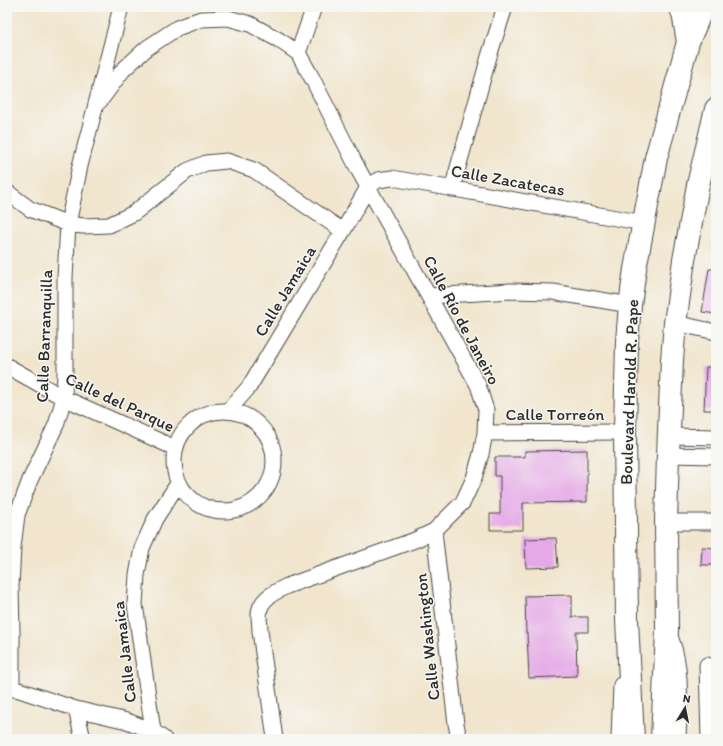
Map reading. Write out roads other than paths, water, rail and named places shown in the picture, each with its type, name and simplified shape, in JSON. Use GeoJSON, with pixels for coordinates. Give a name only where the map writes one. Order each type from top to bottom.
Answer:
{"type":"FeatureCollection","features":[{"type":"Feature","properties":{"kind":"highway"},"geometry":{"type":"LineString","coordinates":[[680,7],[683,13],[688,42]]}},
{"type":"Feature","properties":{"kind":"highway","name":"Boulevard Harold R. Pape"},"geometry":{"type":"LineString","coordinates":[[633,739],[627,620],[625,432],[627,341],[630,304],[635,269],[656,158],[688,42],[703,7]]}},
{"type":"Feature","properties":{"kind":"highway"},"geometry":{"type":"LineString","coordinates":[[662,739],[667,630],[666,522],[668,445],[675,324],[684,260],[716,109]]}},
{"type":"Feature","properties":{"kind":"street","name":"Calle Barranquilla"},"geometry":{"type":"LineString","coordinates":[[9,688],[12,632],[11,586],[13,547],[18,515],[30,480],[56,425],[64,398],[65,278],[68,224],[80,166],[121,7]]}},
{"type":"Feature","properties":{"kind":"street"},"geometry":{"type":"LineString","coordinates":[[95,107],[123,70],[147,48],[177,28],[201,19],[228,18],[250,24],[279,40],[298,53],[314,7]]}},
{"type":"Feature","properties":{"kind":"street"},"geometry":{"type":"LineString","coordinates":[[452,189],[490,53],[506,7]]}},
{"type":"Feature","properties":{"kind":"street","name":"Calle Río de Janeiro"},"geometry":{"type":"LineString","coordinates":[[275,739],[260,631],[259,613],[263,603],[272,594],[287,586],[415,540],[434,531],[462,502],[474,478],[485,433],[486,410],[478,385],[368,187],[298,53]]}},
{"type":"Feature","properties":{"kind":"street"},"geometry":{"type":"LineString","coordinates":[[7,192],[30,209],[68,224],[83,226],[109,225],[134,213],[188,171],[206,163],[227,162],[254,170],[343,231]]}},
{"type":"Feature","properties":{"kind":"street","name":"Calle Zacatecas"},"geometry":{"type":"LineString","coordinates":[[368,187],[378,180],[392,178],[644,224]]}},
{"type":"Feature","properties":{"kind":"street","name":"Calle Jamaica"},"geometry":{"type":"LineString","coordinates":[[228,411],[249,387],[368,187]]}},
{"type":"Feature","properties":{"kind":"street"},"geometry":{"type":"LineString","coordinates":[[429,296],[511,291],[553,292],[630,304]]}},
{"type":"Feature","properties":{"kind":"street"},"geometry":{"type":"LineString","coordinates":[[675,324],[716,332]]}},
{"type":"Feature","properties":{"kind":"street","name":"Calle del Parque"},"geometry":{"type":"LineString","coordinates":[[7,366],[64,398],[176,448]]}},
{"type":"Feature","properties":{"kind":"street"},"geometry":{"type":"LineString","coordinates":[[228,411],[244,414],[258,423],[268,436],[274,451],[275,467],[270,482],[261,496],[248,505],[233,510],[216,511],[201,505],[188,496],[179,482],[175,471],[174,460],[176,448],[183,432],[195,420],[211,412],[228,411]]}},
{"type":"Feature","properties":{"kind":"street","name":"Calle Torreón"},"geometry":{"type":"LineString","coordinates":[[485,433],[625,432]]}},
{"type":"Feature","properties":{"kind":"street"},"geometry":{"type":"LineString","coordinates":[[668,445],[716,437]]}},
{"type":"Feature","properties":{"kind":"street"},"geometry":{"type":"LineString","coordinates":[[668,445],[716,456]]}},
{"type":"Feature","properties":{"kind":"street","name":"Calle Jamaica"},"geometry":{"type":"LineString","coordinates":[[158,735],[135,604],[136,575],[142,548],[155,519],[179,482]]}},
{"type":"Feature","properties":{"kind":"street"},"geometry":{"type":"LineString","coordinates":[[666,522],[716,522]]}},
{"type":"Feature","properties":{"kind":"street","name":"Calle Washington"},"geometry":{"type":"LineString","coordinates":[[434,531],[459,739]]}},
{"type":"Feature","properties":{"kind":"street"},"geometry":{"type":"LineString","coordinates":[[619,739],[622,655],[627,620]]}},
{"type":"Feature","properties":{"kind":"street"},"geometry":{"type":"LineString","coordinates":[[667,630],[678,663],[678,739]]}},
{"type":"Feature","properties":{"kind":"street"},"geometry":{"type":"LineString","coordinates":[[707,665],[708,739]]}},
{"type":"Feature","properties":{"kind":"street"},"geometry":{"type":"LineString","coordinates":[[9,688],[76,709],[127,721],[158,735]]}},
{"type":"Feature","properties":{"kind":"street"},"geometry":{"type":"LineString","coordinates":[[76,709],[83,739]]}}]}
